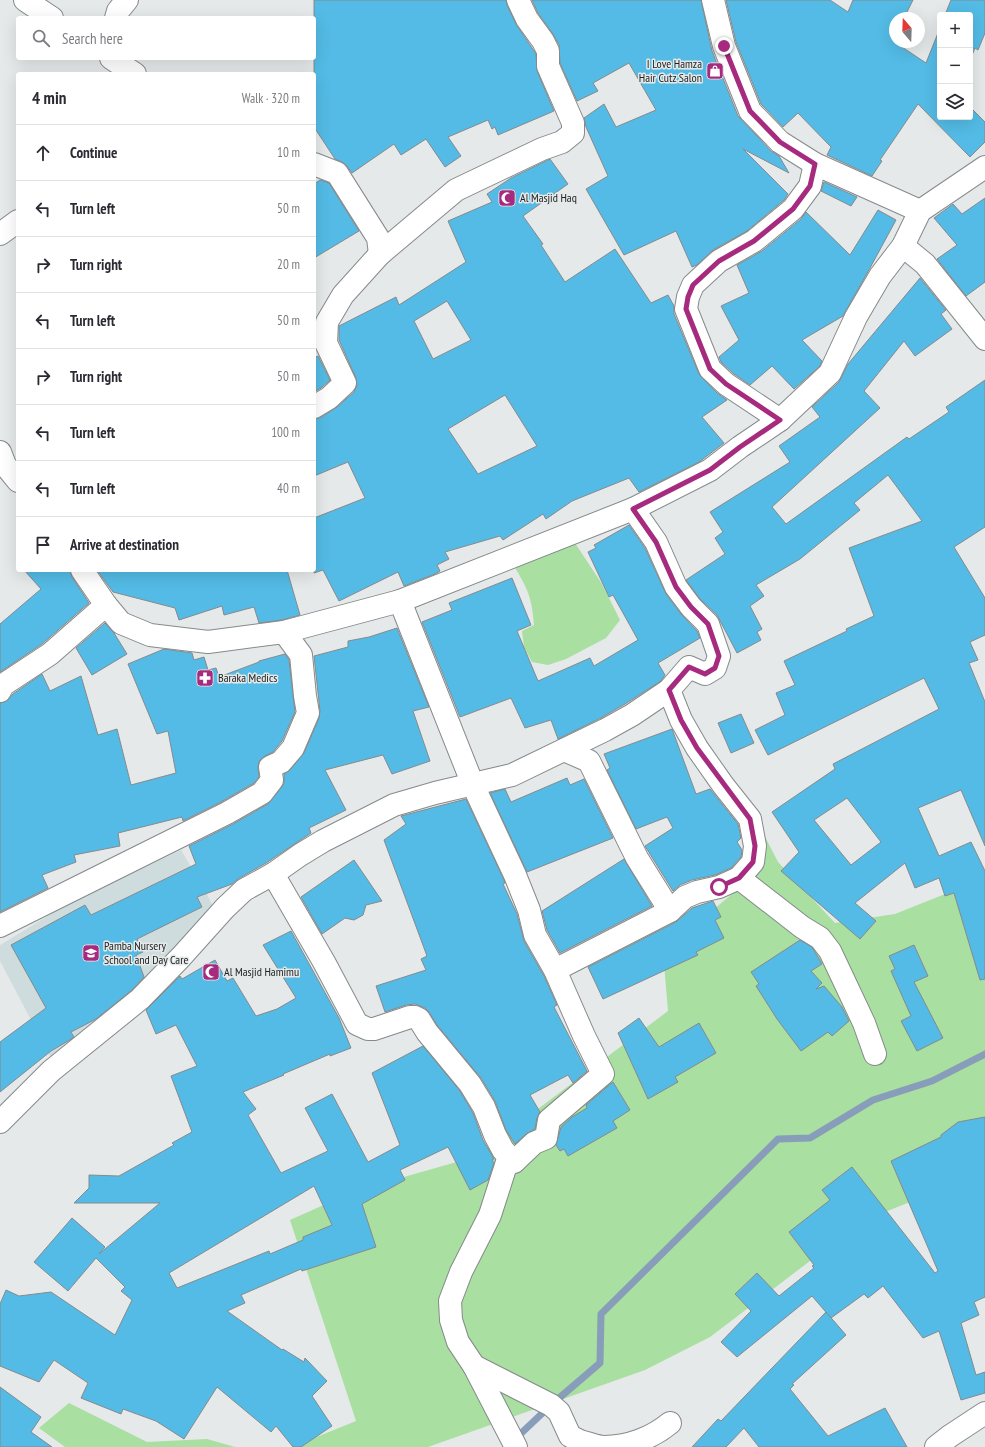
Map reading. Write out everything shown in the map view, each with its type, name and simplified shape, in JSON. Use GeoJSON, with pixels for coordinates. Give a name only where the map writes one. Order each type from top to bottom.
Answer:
{"type":"FeatureCollection","features":[{"type":"Feature","properties":{"kind":"street"},"geometry":{"type":"LineString","coordinates":[[25,0],[49,16]]}},
{"type":"Feature","properties":{"kind":"street"},"geometry":{"type":"LineString","coordinates":[[117,16],[127,0]]}},
{"type":"Feature","properties":{"kind":"street"},"geometry":{"type":"LineString","coordinates":[[316,406],[329,398],[345,383],[326,343],[327,322],[342,295],[380,254],[456,190],[542,149],[562,142],[572,133],[573,123],[548,66],[548,51],[543,41],[527,19],[519,0]]}},
{"type":"Feature","properties":{"kind":"street"},"geometry":{"type":"LineString","coordinates":[[713,0],[724,46],[750,111],[780,142],[815,164],[920,211]]}},
{"type":"Feature","properties":{"kind":"street"},"geometry":{"type":"LineString","coordinates":[[106,60],[110,68],[106,72]]}},
{"type":"Feature","properties":{"kind":"street"},"geometry":{"type":"LineString","coordinates":[[114,60],[132,72]]}},
{"type":"Feature","properties":{"kind":"street"},"geometry":{"type":"LineString","coordinates":[[780,420],[726,384],[710,369],[686,309],[688,297],[693,285],[698,280],[719,261],[754,241],[793,209],[810,186],[815,164]]}},
{"type":"Feature","properties":{"kind":"street"},"geometry":{"type":"LineString","coordinates":[[316,165],[337,173],[378,238],[380,254]]}},
{"type":"Feature","properties":{"kind":"street"},"geometry":{"type":"LineString","coordinates":[[83,572],[106,606],[121,623],[150,635],[208,642],[284,632],[400,601],[633,509],[710,470],[740,447],[780,420],[830,373],[856,317],[880,276],[903,246],[920,211],[985,167]]}},
{"type":"Feature","properties":{"kind":"street"},"geometry":{"type":"LineString","coordinates":[[0,234],[16,222]]}},
{"type":"Feature","properties":{"kind":"street"},"geometry":{"type":"LineString","coordinates":[[903,246],[925,264],[985,339]]}},
{"type":"Feature","properties":{"kind":"street"},"geometry":{"type":"LineString","coordinates":[[0,1122],[51,1071],[140,999],[181,957],[225,908],[244,890],[273,874],[323,841],[394,805],[435,793],[512,775],[605,730],[632,715],[669,690],[689,667],[705,674],[715,668],[719,656],[708,624],[691,607],[676,587],[656,542],[633,509]]}},
{"type":"Feature","properties":{"kind":"street"},"geometry":{"type":"LineString","coordinates":[[400,601],[473,785],[515,875],[529,910],[535,935],[555,970],[584,1036],[603,1074],[549,1120],[546,1138],[534,1143],[514,1162],[507,1162],[490,1215],[461,1272],[450,1301],[451,1320],[458,1342],[474,1366],[512,1442],[516,1447]]}},
{"type":"Feature","properties":{"kind":"street"},"geometry":{"type":"LineString","coordinates":[[0,691],[3,685],[50,654],[106,606]]}},
{"type":"Feature","properties":{"kind":"street"},"geometry":{"type":"LineString","coordinates":[[0,926],[227,813],[262,793],[272,780],[270,767],[281,762],[293,748],[308,713],[301,655],[284,632]]}},
{"type":"Feature","properties":{"kind":"street"},"geometry":{"type":"LineString","coordinates":[[555,970],[670,911],[685,897],[696,892],[719,887],[739,878],[753,862],[755,846],[750,819],[697,748],[681,720],[669,690]]}},
{"type":"Feature","properties":{"kind":"street"},"geometry":{"type":"LineString","coordinates":[[564,750],[589,761],[637,858],[670,911]]}},
{"type":"Feature","properties":{"kind":"street"},"geometry":{"type":"LineString","coordinates":[[273,874],[324,962],[357,1024],[368,1029],[374,1029],[410,1017],[419,1019],[470,1084],[484,1107],[495,1135],[503,1150],[514,1162]]}},
{"type":"Feature","properties":{"kind":"street"},"geometry":{"type":"LineString","coordinates":[[739,878],[790,918],[820,938],[830,951],[864,1023],[875,1054]]}},
{"type":"Feature","properties":{"kind":"street"},"geometry":{"type":"LineString","coordinates":[[474,1366],[551,1405],[559,1412],[570,1436],[585,1444],[602,1447],[621,1446],[641,1440],[658,1432],[670,1423]]}},
{"type":"Feature","properties":{"kind":"street"},"geometry":{"type":"LineString","coordinates":[[936,1447],[985,1413]]}},
{"type":"Feature","properties":{"kind":"shaded area","name":"Pamba Nursery School and Day Care"},"geometry":{"type":"Polygon","coordinates":[[[181,850],[206,892],[217,915],[71,1051],[50,1056],[0,961],[0,945],[71,902],[181,850]]]}},
{"type":"Feature","properties":{"kind":"green space"},"geometry":{"type":"Polygon","coordinates":[[[573,540],[602,584],[620,620],[606,638],[566,659],[548,665],[532,662],[524,647],[522,631],[534,625],[532,608],[523,581],[514,566],[573,540]]]}},
{"type":"Feature","properties":{"kind":"green space"},"geometry":{"type":"Polygon","coordinates":[[[753,813],[778,862],[835,923],[895,914],[985,878],[985,1172],[885,1212],[852,1229],[710,1337],[645,1370],[428,1447],[292,1447],[356,1421],[290,1220],[355,1191],[474,1157],[668,1011],[663,952],[763,868],[753,813]]]}},
{"type":"Feature","properties":{"kind":"green space"},"geometry":{"type":"Polygon","coordinates":[[[69,1403],[147,1442],[207,1439],[235,1447],[65,1447],[39,1428],[69,1403]]]}},
{"type":"Feature","properties":{"kind":"building"},"geometry":{"type":"Polygon","coordinates":[[[314,0],[506,0],[516,24],[536,54],[537,71],[554,111],[498,135],[495,127],[492,129],[488,120],[448,137],[461,156],[445,167],[426,139],[401,155],[394,144],[352,173],[347,166],[335,159],[316,130],[316,72],[314,72],[314,60],[316,60],[316,16],[314,16],[314,0]]]}},
{"type":"Feature","properties":{"kind":"building"},"geometry":{"type":"Polygon","coordinates":[[[532,0],[701,0],[712,51],[738,116],[771,151],[779,156],[789,173],[743,149],[788,194],[784,200],[747,231],[713,250],[697,265],[692,267],[676,231],[624,255],[586,189],[608,176],[586,127],[584,118],[604,104],[616,127],[656,110],[629,63],[593,83],[598,91],[577,101],[560,63],[559,45],[538,13],[532,0]]]}},
{"type":"Feature","properties":{"kind":"building"},"geometry":{"type":"Polygon","coordinates":[[[726,0],[830,0],[848,12],[853,0],[913,0],[907,12],[889,12],[889,48],[904,48],[926,63],[937,36],[937,120],[973,120],[973,110],[985,122],[985,142],[970,157],[918,104],[880,160],[882,161],[872,176],[827,155],[831,147],[798,113],[783,127],[761,104],[736,42],[726,0]]]}},
{"type":"Feature","properties":{"kind":"building"},"geometry":{"type":"Polygon","coordinates":[[[951,0],[985,0],[985,33],[978,50],[975,48],[973,53],[973,12],[946,12],[951,0]]]}},
{"type":"Feature","properties":{"kind":"building"},"geometry":{"type":"Polygon","coordinates":[[[550,159],[568,184],[523,216],[543,244],[541,245],[565,282],[615,249],[651,303],[668,295],[674,306],[674,314],[699,374],[717,393],[727,400],[702,417],[724,443],[699,462],[639,492],[629,478],[572,501],[546,519],[543,514],[503,540],[500,536],[445,552],[449,559],[437,565],[440,571],[435,574],[404,586],[398,572],[339,601],[323,570],[314,573],[316,572],[316,517],[365,498],[348,462],[316,475],[316,419],[320,418],[337,407],[354,392],[357,385],[356,378],[339,340],[339,326],[396,297],[399,305],[466,262],[448,221],[492,202],[487,194],[511,178],[550,159]],[[447,301],[414,321],[433,359],[471,340],[447,301]],[[505,395],[448,429],[478,474],[537,446],[505,395]]]}},
{"type":"Feature","properties":{"kind":"building"},"geometry":{"type":"Polygon","coordinates":[[[320,180],[329,183],[359,231],[316,257],[316,183],[320,180]]]}},
{"type":"Feature","properties":{"kind":"building"},"geometry":{"type":"Polygon","coordinates":[[[824,182],[857,197],[851,206],[821,191],[824,182]]]}},
{"type":"Feature","properties":{"kind":"building"},"geometry":{"type":"Polygon","coordinates":[[[985,198],[985,282],[966,296],[937,259],[957,245],[934,218],[953,204],[962,214],[985,198]]]}},
{"type":"Feature","properties":{"kind":"building"},"geometry":{"type":"Polygon","coordinates":[[[878,210],[896,220],[843,316],[802,340],[822,361],[820,366],[794,389],[772,366],[750,385],[734,374],[721,362],[719,357],[739,340],[721,306],[749,293],[737,265],[762,251],[801,219],[806,212],[850,255],[878,210]]]}},
{"type":"Feature","properties":{"kind":"building"},"geometry":{"type":"Polygon","coordinates":[[[920,278],[946,310],[941,314],[952,329],[915,356],[904,341],[864,391],[880,408],[772,507],[786,524],[907,437],[909,439],[949,412],[946,407],[985,380],[985,527],[954,547],[985,598],[985,635],[970,642],[978,660],[969,663],[985,702],[985,846],[961,790],[918,808],[939,856],[971,842],[985,871],[985,979],[980,980],[954,893],[945,896],[939,878],[915,888],[905,863],[855,903],[876,921],[860,939],[781,871],[799,852],[772,812],[835,769],[833,764],[939,709],[924,678],[768,755],[755,730],[785,715],[776,693],[795,685],[784,661],[847,631],[846,629],[874,616],[849,548],[922,521],[888,475],[854,503],[860,510],[800,559],[756,585],[764,596],[750,606],[762,629],[757,632],[761,640],[737,653],[717,615],[700,599],[686,580],[725,554],[715,538],[723,532],[710,512],[790,462],[779,446],[820,417],[812,407],[839,382],[848,364],[920,278]],[[847,798],[814,820],[851,865],[881,842],[847,798]]]}},
{"type":"Feature","properties":{"kind":"building"},"geometry":{"type":"Polygon","coordinates":[[[318,356],[330,380],[316,391],[316,357],[318,356]]]}},
{"type":"Feature","properties":{"kind":"building"},"geometry":{"type":"Polygon","coordinates":[[[629,525],[645,548],[666,594],[681,614],[697,631],[700,638],[658,663],[665,675],[661,681],[599,719],[558,739],[551,720],[525,728],[511,698],[460,717],[422,622],[452,610],[449,603],[512,578],[531,625],[517,631],[538,681],[590,658],[594,666],[638,640],[613,595],[609,597],[588,552],[596,548],[594,545],[629,525]]]}},
{"type":"Feature","properties":{"kind":"building"},"geometry":{"type":"Polygon","coordinates":[[[26,572],[71,572],[72,577],[89,603],[42,644],[0,672],[0,624],[41,589],[26,572]]]}},
{"type":"Feature","properties":{"kind":"building"},"geometry":{"type":"Polygon","coordinates":[[[98,572],[288,572],[300,615],[282,620],[259,623],[254,607],[224,615],[222,606],[179,620],[175,608],[113,592],[98,572]]]}},
{"type":"Feature","properties":{"kind":"building"},"geometry":{"type":"Polygon","coordinates":[[[105,623],[114,633],[127,654],[92,675],[76,648],[105,623]]]}},
{"type":"Feature","properties":{"kind":"building"},"geometry":{"type":"Polygon","coordinates":[[[397,628],[429,707],[413,711],[430,761],[392,774],[383,755],[325,770],[346,810],[309,828],[311,833],[232,884],[197,897],[202,907],[137,939],[143,952],[136,955],[144,977],[132,990],[96,1019],[71,1032],[74,1037],[51,1051],[0,1092],[0,1042],[46,1008],[11,945],[85,905],[91,915],[196,864],[189,846],[233,824],[268,804],[282,787],[284,783],[284,774],[290,770],[304,753],[319,718],[320,711],[314,656],[348,647],[348,641],[369,637],[397,628]]]}},
{"type":"Feature","properties":{"kind":"building"},"geometry":{"type":"Polygon","coordinates":[[[164,649],[192,653],[194,660],[204,657],[208,670],[216,668],[219,677],[259,661],[285,654],[289,660],[295,712],[282,741],[273,752],[259,761],[259,777],[254,783],[183,821],[182,817],[118,833],[120,846],[74,855],[76,862],[42,875],[48,888],[0,912],[0,703],[7,701],[13,694],[42,674],[50,691],[81,676],[98,735],[117,729],[131,785],[176,773],[168,731],[157,734],[128,664],[164,649]]]}},
{"type":"Feature","properties":{"kind":"building"},"geometry":{"type":"Polygon","coordinates":[[[741,714],[754,743],[731,753],[718,723],[741,714]]]}},
{"type":"Feature","properties":{"kind":"building"},"geometry":{"type":"Polygon","coordinates":[[[672,729],[696,794],[710,789],[738,824],[741,838],[737,842],[742,850],[741,857],[731,868],[715,875],[692,880],[680,885],[673,891],[645,846],[673,828],[667,817],[636,829],[607,770],[610,768],[604,754],[672,729]]]}},
{"type":"Feature","properties":{"kind":"building"},"geometry":{"type":"Polygon","coordinates":[[[567,778],[570,785],[584,779],[613,838],[527,872],[490,793],[505,789],[511,802],[567,778]]]}},
{"type":"Feature","properties":{"kind":"building"},"geometry":{"type":"Polygon","coordinates":[[[466,799],[504,880],[505,883],[503,884],[517,914],[524,941],[544,976],[557,1005],[554,1007],[587,1071],[573,1083],[568,1075],[530,1095],[540,1112],[535,1129],[526,1134],[515,1144],[506,1130],[495,1101],[481,1078],[437,1025],[429,1012],[425,1008],[415,1004],[406,1005],[385,1012],[376,986],[426,970],[421,959],[427,956],[384,840],[406,824],[401,816],[466,799]]]}},
{"type":"Feature","properties":{"kind":"building"},"geometry":{"type":"Polygon","coordinates":[[[624,859],[652,906],[560,953],[547,930],[542,911],[624,859]]]}},
{"type":"Feature","properties":{"kind":"building"},"geometry":{"type":"Polygon","coordinates":[[[354,860],[382,901],[366,905],[363,915],[354,920],[345,918],[322,934],[301,897],[354,860]]]}},
{"type":"Feature","properties":{"kind":"building"},"geometry":{"type":"Polygon","coordinates":[[[713,901],[721,917],[715,920],[724,938],[696,952],[698,955],[603,999],[588,967],[676,922],[692,908],[713,901]]]}},
{"type":"Feature","properties":{"kind":"building"},"geometry":{"type":"Polygon","coordinates":[[[291,931],[339,1018],[351,1048],[330,1056],[330,1054],[243,1092],[256,1109],[248,1115],[281,1173],[328,1151],[305,1108],[332,1094],[368,1162],[400,1145],[372,1073],[423,1046],[460,1091],[473,1113],[483,1140],[494,1159],[492,1160],[494,1163],[488,1180],[470,1190],[448,1147],[400,1170],[405,1180],[362,1204],[376,1247],[302,1271],[301,1269],[241,1295],[245,1303],[227,1311],[282,1350],[283,1349],[304,1362],[305,1358],[327,1381],[312,1396],[332,1426],[301,1447],[293,1447],[276,1426],[271,1432],[217,1387],[184,1439],[156,1421],[123,1409],[121,1414],[81,1398],[88,1383],[54,1360],[39,1382],[0,1366],[0,1304],[6,1290],[19,1296],[51,1292],[115,1335],[132,1300],[121,1291],[125,1287],[96,1258],[68,1291],[34,1262],[72,1218],[105,1247],[99,1254],[160,1203],[74,1203],[89,1188],[89,1175],[119,1176],[174,1145],[172,1143],[192,1132],[171,1076],[197,1066],[176,1025],[156,1034],[146,1010],[180,976],[182,979],[215,960],[227,981],[233,978],[256,1016],[277,1009],[296,998],[263,945],[291,931]],[[314,1186],[169,1273],[177,1288],[269,1251],[270,1254],[303,1240],[303,1237],[332,1225],[314,1186]]]}},
{"type":"Feature","properties":{"kind":"building"},"geometry":{"type":"Polygon","coordinates":[[[800,940],[812,947],[822,964],[811,971],[822,983],[816,989],[824,986],[842,1007],[849,1021],[832,1036],[828,1032],[801,1051],[777,1019],[756,986],[759,984],[751,972],[800,940]]]}},
{"type":"Feature","properties":{"kind":"building"},"geometry":{"type":"Polygon","coordinates":[[[914,945],[928,976],[914,982],[943,1038],[917,1051],[901,1021],[911,1016],[891,971],[895,969],[889,956],[914,945]]]}},
{"type":"Feature","properties":{"kind":"building"},"geometry":{"type":"Polygon","coordinates":[[[639,1018],[659,1047],[699,1023],[716,1053],[675,1077],[678,1082],[648,1099],[618,1033],[639,1018]]]}},
{"type":"Feature","properties":{"kind":"building"},"geometry":{"type":"Polygon","coordinates":[[[613,1082],[630,1110],[613,1121],[617,1128],[568,1156],[564,1149],[560,1151],[556,1145],[561,1127],[572,1117],[587,1108],[586,1105],[613,1082]]]}},
{"type":"Feature","properties":{"kind":"building"},"geometry":{"type":"Polygon","coordinates":[[[985,1117],[985,1297],[974,1302],[979,1315],[961,1323],[976,1375],[985,1372],[985,1393],[961,1400],[939,1331],[923,1338],[883,1286],[868,1298],[864,1294],[831,1318],[812,1296],[737,1357],[721,1342],[751,1311],[735,1294],[757,1273],[779,1296],[814,1268],[812,1266],[814,1265],[789,1232],[830,1200],[822,1190],[852,1167],[935,1273],[938,1271],[891,1161],[941,1137],[941,1135],[958,1122],[985,1117]]]}},
{"type":"Feature","properties":{"kind":"building"},"geometry":{"type":"Polygon","coordinates":[[[826,1312],[846,1335],[792,1384],[794,1385],[790,1389],[828,1436],[885,1408],[907,1447],[759,1447],[744,1428],[726,1447],[692,1447],[718,1419],[721,1421],[826,1312]]]}},
{"type":"Feature","properties":{"kind":"building"},"geometry":{"type":"Polygon","coordinates":[[[0,1387],[41,1417],[31,1432],[52,1447],[0,1447],[0,1387]]]}},
{"type":"Feature","properties":{"kind":"waterway"},"geometry":{"type":"LineString","coordinates":[[514,1440],[551,1405],[600,1363],[601,1314],[778,1139],[810,1138],[873,1100],[932,1081],[985,1054]]}},
{"type":"Feature","properties":{"kind":"place","name":"I Love Hamza Hair Cutz Salon"},"geometry":{"type":"Point","coordinates":[715,71]}},
{"type":"Feature","properties":{"kind":"place","name":"Al Masjid Haq"},"geometry":{"type":"Point","coordinates":[507,198]}},
{"type":"Feature","properties":{"kind":"place","name":"Baraka Medics"},"geometry":{"type":"Point","coordinates":[205,678]}},
{"type":"Feature","properties":{"kind":"place","name":"Pamba Nursery School and Day Care"},"geometry":{"type":"Point","coordinates":[91,953]}},
{"type":"Feature","properties":{"kind":"place","name":"Al Masjid Hamimu"},"geometry":{"type":"Point","coordinates":[211,972]}},
{"type":"Feature","properties":{"kind":"route"},"geometry":{"type":"LineString","coordinates":[[719,887],[739,878],[753,862],[755,846],[750,819],[723,785],[697,748],[681,720],[669,690],[689,667],[705,674],[715,668],[719,656],[708,624],[691,607],[676,587],[656,542],[633,509],[710,470],[740,447],[780,420],[726,384],[710,369],[686,309],[688,297],[693,285],[719,261],[754,241],[793,209],[810,186],[815,164],[780,142],[750,111],[724,46]]}}]}
